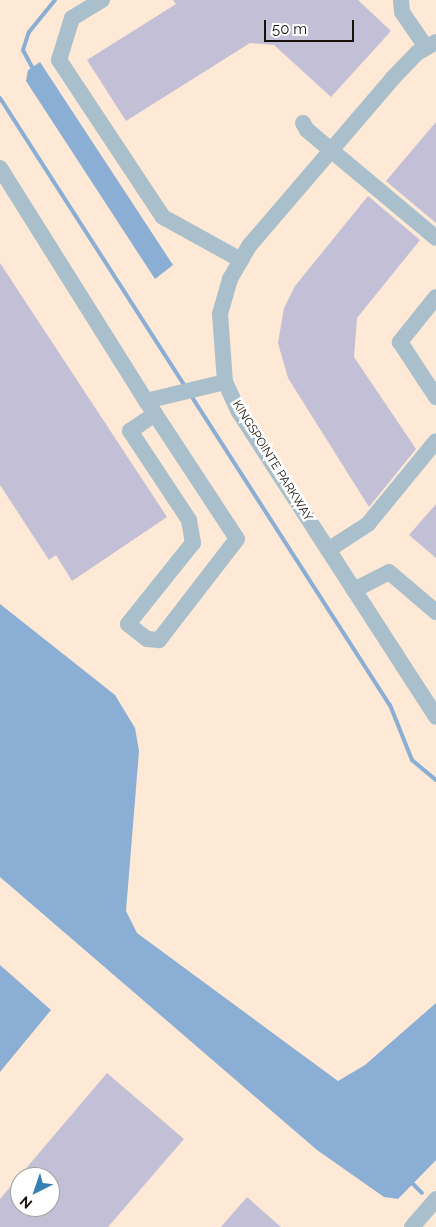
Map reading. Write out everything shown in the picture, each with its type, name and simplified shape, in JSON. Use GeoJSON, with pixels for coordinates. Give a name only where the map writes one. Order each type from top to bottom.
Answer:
{"type":"FeatureCollection","features":[{"type":"Feature","properties":{"kind":"street"},"geometry":{"type":"LineString","coordinates":[[102,0],[72,18],[59,60],[163,217],[241,260]]}},
{"type":"Feature","properties":{"kind":"street"},"geometry":{"type":"LineString","coordinates":[[401,0],[402,12],[431,44]]}},
{"type":"Feature","properties":{"kind":"street","name":"KINGSPOINTE PARKWAY"},"geometry":{"type":"LineString","coordinates":[[431,44],[393,78],[249,246],[230,279],[220,314],[225,382],[239,412],[436,717]]}},
{"type":"Feature","properties":{"kind":"street"},"geometry":{"type":"LineString","coordinates":[[303,124],[306,130],[436,238]]}},
{"type":"Feature","properties":{"kind":"street"},"geometry":{"type":"LineString","coordinates":[[0,168],[146,400],[237,539],[159,640],[147,639],[128,624],[193,543],[188,520],[130,431],[155,414]]}},
{"type":"Feature","properties":{"kind":"street"},"geometry":{"type":"LineString","coordinates":[[436,297],[400,342],[436,397]]}},
{"type":"Feature","properties":{"kind":"street"},"geometry":{"type":"LineString","coordinates":[[146,400],[225,382]]}},
{"type":"Feature","properties":{"kind":"street"},"geometry":{"type":"LineString","coordinates":[[328,550],[368,524],[436,441]]}},
{"type":"Feature","properties":{"kind":"street"},"geometry":{"type":"LineString","coordinates":[[354,590],[389,572],[436,612]]}},
{"type":"Feature","properties":{"kind":"street"},"geometry":{"type":"LineString","coordinates":[[412,1227],[436,1199]]}},
{"type":"Feature","properties":{"kind":"shaded area"},"geometry":{"type":"Polygon","coordinates":[[[0,0],[436,0],[436,1227],[0,1227],[0,0]]]}},
{"type":"Feature","properties":{"kind":"water"},"geometry":{"type":"Polygon","coordinates":[[[40,62],[173,265],[155,279],[26,81],[28,70],[40,62]]]}},
{"type":"Feature","properties":{"kind":"water"},"geometry":{"type":"Polygon","coordinates":[[[0,604],[115,695],[135,728],[139,751],[126,911],[137,933],[338,1081],[365,1065],[436,1003],[436,1160],[398,1199],[384,1197],[317,1150],[0,877],[0,604]]]}},
{"type":"Feature","properties":{"kind":"water"},"geometry":{"type":"Polygon","coordinates":[[[0,965],[51,1010],[0,1072],[0,965]]]}},
{"type":"Feature","properties":{"kind":"building"},"geometry":{"type":"Polygon","coordinates":[[[173,0],[358,0],[391,31],[331,97],[274,45],[250,43],[126,121],[87,60],[176,4],[173,0]]]}},
{"type":"Feature","properties":{"kind":"building"},"geometry":{"type":"Polygon","coordinates":[[[436,122],[436,223],[386,181],[436,122]]]}},
{"type":"Feature","properties":{"kind":"building"},"geometry":{"type":"Polygon","coordinates":[[[368,196],[420,240],[357,318],[354,357],[416,449],[369,507],[288,378],[278,343],[284,308],[295,286],[368,196]]]}},
{"type":"Feature","properties":{"kind":"building"},"geometry":{"type":"Polygon","coordinates":[[[0,263],[167,517],[72,581],[56,555],[49,560],[0,485],[0,263]]]}},
{"type":"Feature","properties":{"kind":"building"},"geometry":{"type":"Polygon","coordinates":[[[436,504],[436,558],[409,535],[436,504]]]}},
{"type":"Feature","properties":{"kind":"building"},"geometry":{"type":"Polygon","coordinates":[[[107,1073],[184,1139],[108,1227],[0,1227],[0,1199],[10,1187],[10,1217],[60,1217],[60,1167],[27,1167],[107,1073]]]}},
{"type":"Feature","properties":{"kind":"building"},"geometry":{"type":"Polygon","coordinates":[[[247,1197],[281,1227],[221,1227],[247,1197]]]}},
{"type":"Feature","properties":{"kind":"waterway"},"geometry":{"type":"LineString","coordinates":[[32,67],[23,50],[29,32],[55,0]]}},
{"type":"Feature","properties":{"kind":"waterway"},"geometry":{"type":"LineString","coordinates":[[0,98],[185,386]]}},
{"type":"Feature","properties":{"kind":"waterway"},"geometry":{"type":"LineString","coordinates":[[190,394],[390,705],[412,760],[436,780]]}},
{"type":"Feature","properties":{"kind":"waterway"},"geometry":{"type":"LineString","coordinates":[[412,1183],[422,1193]]}}]}
